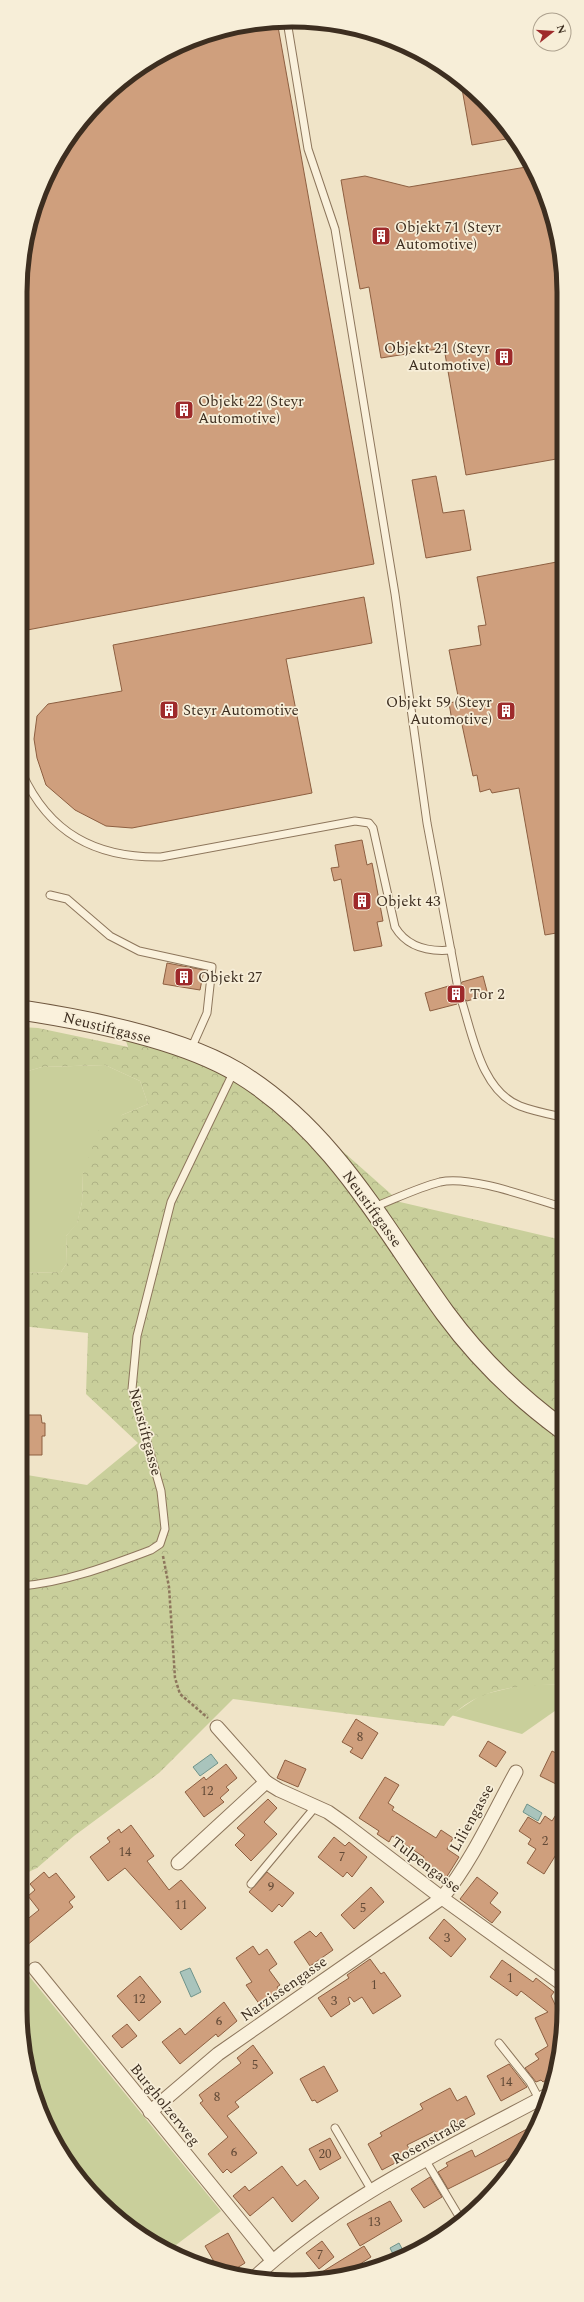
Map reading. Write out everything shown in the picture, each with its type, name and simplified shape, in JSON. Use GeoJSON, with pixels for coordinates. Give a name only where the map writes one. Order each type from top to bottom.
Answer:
{"type":"FeatureCollection","features":[{"type":"Feature","properties":{"kind":"street","name":"Neustiftgasse"},"geometry":{"type":"LineString","coordinates":[[27,1011],[104,1026],[191,1050],[234,1071],[259,1087],[292,1114],[335,1158],[374,1207],[446,1314],[484,1360],[508,1386],[557,1425]]}},
{"type":"Feature","properties":{"kind":"street","name":"Tulpengasse"},"geometry":{"type":"LineString","coordinates":[[217,1727],[266,1782],[279,1790],[316,1806],[346,1824],[442,1898],[557,1980]]}},
{"type":"Feature","properties":{"kind":"street","name":"Liliengasse"},"geometry":{"type":"LineString","coordinates":[[442,1898],[487,1827],[516,1772]]}},
{"type":"Feature","properties":{"kind":"street"},"geometry":{"type":"LineString","coordinates":[[178,1863],[266,1782]]}},
{"type":"Feature","properties":{"kind":"street","name":"Narzissengasse"},"geometry":{"type":"LineString","coordinates":[[150,2112],[218,2054],[442,1898]]}},
{"type":"Feature","properties":{"kind":"street","name":"Burgholzerweg"},"geometry":{"type":"LineString","coordinates":[[35,1969],[272,2260]]}},
{"type":"Feature","properties":{"kind":"street","name":"Rosenstraße"},"geometry":{"type":"LineString","coordinates":[[272,2260],[324,2221],[372,2191],[542,2098]]}},
{"type":"Feature","properties":{"kind":"street"},"geometry":{"type":"LineString","coordinates":[[259,2273],[272,2260]]}},
{"type":"Feature","properties":{"kind":"lane"},"geometry":{"type":"LineString","coordinates":[[288,27],[308,150],[335,229],[395,589],[427,823],[457,984]]}},
{"type":"Feature","properties":{"kind":"lane"},"geometry":{"type":"LineString","coordinates":[[27,782],[45,813],[64,831],[83,842],[112,853],[138,857],[161,856],[356,820],[369,823],[373,828],[377,842],[395,927],[401,937],[411,944],[436,952],[451,950]]}},
{"type":"Feature","properties":{"kind":"lane"},"geometry":{"type":"LineString","coordinates":[[50,895],[67,899],[110,936],[140,951],[212,966],[207,1013],[191,1050]]}},
{"type":"Feature","properties":{"kind":"lane"},"geometry":{"type":"LineString","coordinates":[[462,1002],[488,1076],[502,1094],[519,1106],[557,1116]]}},
{"type":"Feature","properties":{"kind":"lane","name":"Neustiftgasse"},"geometry":{"type":"LineString","coordinates":[[160,1544],[165,1529],[161,1491],[132,1389],[137,1336],[171,1202],[234,1071]]}},
{"type":"Feature","properties":{"kind":"lane"},"geometry":{"type":"LineString","coordinates":[[374,1207],[441,1182],[459,1181],[505,1190],[557,1206]]}},
{"type":"Feature","properties":{"kind":"lane"},"geometry":{"type":"LineString","coordinates":[[27,1585],[81,1576],[151,1550],[160,1544]]}},
{"type":"Feature","properties":{"kind":"lane"},"geometry":{"type":"LineString","coordinates":[[251,1884],[316,1806]]}},
{"type":"Feature","properties":{"kind":"lane"},"geometry":{"type":"LineString","coordinates":[[499,2043],[530,2082],[543,2094]]}},
{"type":"Feature","properties":{"kind":"lane"},"geometry":{"type":"LineString","coordinates":[[335,2128],[372,2191]]}},
{"type":"Feature","properties":{"kind":"lane"},"geometry":{"type":"LineString","coordinates":[[426,2161],[459,2216]]}},
{"type":"Feature","properties":{"kind":"path"},"geometry":{"type":"LineString","coordinates":[[160,1544],[169,1587],[175,1678],[180,1694],[217,1727]]}},
{"type":"Feature","properties":{"kind":"green space"},"geometry":{"type":"Polygon","coordinates":[[[120,1023],[244,1064],[400,1202],[557,1239],[557,1685],[513,1688],[481,1696],[467,1703],[455,1713],[444,1726],[233,1699],[159,1773],[74,1836],[37,1868],[27,1873],[27,1475],[87,1485],[138,1443],[86,1394],[88,1333],[27,1327],[27,1273],[61,1272],[67,1263],[66,1236],[77,1223],[82,1202],[83,1173],[99,1129],[122,1115],[148,1104],[140,1081],[105,1065],[42,1067],[27,1071],[27,1027],[38,1028],[128,1047],[120,1023]]]}},
{"type":"Feature","properties":{"kind":"green space"},"geometry":{"type":"Polygon","coordinates":[[[105,1065],[140,1081],[148,1104],[122,1115],[83,1173],[82,1202],[77,1224],[66,1236],[67,1263],[61,1272],[27,1273],[27,1071],[42,1067],[105,1065]]]}},
{"type":"Feature","properties":{"kind":"green space"},"geometry":{"type":"Polygon","coordinates":[[[526,1684],[557,1685],[557,1710],[522,1734],[451,1715],[481,1695],[526,1684]]]}},
{"type":"Feature","properties":{"kind":"green space"},"geometry":{"type":"Polygon","coordinates":[[[27,1974],[221,2211],[173,2247],[131,2220],[117,2209],[93,2185],[72,2157],[54,2127],[36,2079],[29,2045],[27,1974]]]}},
{"type":"Feature","properties":{"kind":"water"},"geometry":{"type":"Polygon","coordinates":[[[211,1754],[218,1763],[200,1776],[193,1767],[211,1754]]]}},
{"type":"Feature","properties":{"kind":"water"},"geometry":{"type":"Polygon","coordinates":[[[527,1804],[542,1813],[538,1821],[523,1812],[527,1804]]]}},
{"type":"Feature","properties":{"kind":"water"},"geometry":{"type":"Polygon","coordinates":[[[190,1968],[201,1992],[191,1997],[180,1972],[190,1968]]]}},
{"type":"Feature","properties":{"kind":"water"},"geometry":{"type":"Polygon","coordinates":[[[399,2243],[403,2251],[393,2255],[390,2248],[399,2243]]]}},
{"type":"Feature","properties":{"kind":"building","name":"Objekt 22 (Steyr Automotive)"},"geometry":{"type":"Polygon","coordinates":[[[278,28],[374,564],[27,630],[27,292],[29,257],[41,207],[54,175],[72,145],[93,117],[117,93],[145,72],[175,54],[223,36],[257,29],[278,28]]]}},
{"type":"Feature","properties":{"kind":"building"},"geometry":{"type":"Polygon","coordinates":[[[462,89],[491,117],[508,139],[472,145],[462,89]]]}},
{"type":"Feature","properties":{"kind":"building","name":"Objekt 21 (Steyr Automotive)"},"geometry":{"type":"Polygon","coordinates":[[[525,167],[530,175],[548,223],[555,257],[557,292],[557,459],[466,475],[444,348],[381,358],[369,287],[360,289],[341,180],[365,176],[409,187],[525,167]]]}},
{"type":"Feature","properties":{"kind":"building"},"geometry":{"type":"Polygon","coordinates":[[[436,476],[443,513],[464,510],[471,550],[426,558],[412,480],[436,476]]]}},
{"type":"Feature","properties":{"kind":"building","name":"Objekt 59 (Steyr Automotive)"},"geometry":{"type":"Polygon","coordinates":[[[557,562],[557,933],[545,935],[519,788],[492,793],[490,789],[480,792],[477,775],[473,776],[461,720],[452,721],[449,703],[459,701],[449,650],[481,645],[478,626],[486,625],[477,577],[557,562]]]}},
{"type":"Feature","properties":{"kind":"building","name":"Steyr Automotive"},"geometry":{"type":"Polygon","coordinates":[[[364,597],[372,643],[286,659],[312,793],[132,828],[106,826],[75,810],[46,785],[37,758],[34,739],[37,716],[48,704],[122,691],[113,645],[364,597]]]}},
{"type":"Feature","properties":{"kind":"building","name":"Objekt 43"},"geometry":{"type":"Polygon","coordinates":[[[362,840],[367,865],[372,863],[383,921],[377,922],[382,946],[354,951],[341,879],[334,881],[331,868],[339,867],[335,845],[362,840]]]}},
{"type":"Feature","properties":{"kind":"building","name":"Objekt 27"},"geometry":{"type":"Polygon","coordinates":[[[167,963],[204,970],[200,990],[163,984],[167,963]]]}},
{"type":"Feature","properties":{"kind":"building","name":"Tor 2"},"geometry":{"type":"Polygon","coordinates":[[[483,976],[488,995],[467,1001],[461,997],[458,999],[457,1004],[430,1011],[425,993],[452,985],[458,988],[462,982],[483,976]]]}},
{"type":"Feature","properties":{"kind":"building"},"geometry":{"type":"Polygon","coordinates":[[[27,1415],[41,1415],[42,1423],[45,1423],[45,1436],[42,1436],[42,1455],[27,1455],[27,1415]]]}},
{"type":"Feature","properties":{"kind":"building"},"geometry":{"type":"Polygon","coordinates":[[[356,1719],[378,1733],[362,1759],[350,1752],[353,1748],[342,1742],[356,1719]]]}},
{"type":"Feature","properties":{"kind":"building"},"geometry":{"type":"Polygon","coordinates":[[[488,1741],[506,1752],[496,1767],[479,1756],[488,1741]]]}},
{"type":"Feature","properties":{"kind":"building"},"geometry":{"type":"Polygon","coordinates":[[[552,1751],[557,1754],[557,1784],[540,1776],[552,1751]]]}},
{"type":"Feature","properties":{"kind":"building"},"geometry":{"type":"Polygon","coordinates":[[[285,1760],[306,1769],[298,1787],[277,1778],[285,1760]]]}},
{"type":"Feature","properties":{"kind":"building"},"geometry":{"type":"Polygon","coordinates":[[[226,1764],[237,1778],[226,1787],[229,1790],[220,1798],[224,1802],[204,1817],[185,1792],[204,1777],[206,1780],[226,1764]]]}},
{"type":"Feature","properties":{"kind":"building"},"geometry":{"type":"Polygon","coordinates":[[[385,1777],[399,1785],[388,1803],[394,1807],[392,1810],[436,1838],[441,1830],[453,1838],[447,1849],[459,1857],[446,1878],[421,1862],[424,1857],[392,1836],[389,1842],[377,1834],[379,1831],[359,1818],[385,1777]]]}},
{"type":"Feature","properties":{"kind":"building"},"geometry":{"type":"Polygon","coordinates":[[[268,1799],[277,1808],[264,1822],[277,1834],[251,1861],[235,1845],[245,1835],[237,1828],[268,1799]]]}},
{"type":"Feature","properties":{"kind":"building"},"geometry":{"type":"Polygon","coordinates":[[[557,1813],[557,1853],[544,1874],[527,1863],[536,1849],[528,1844],[531,1839],[519,1831],[528,1817],[540,1824],[545,1816],[552,1821],[557,1813]]]}},
{"type":"Feature","properties":{"kind":"building"},"geometry":{"type":"Polygon","coordinates":[[[131,1825],[154,1856],[147,1861],[169,1890],[181,1880],[206,1908],[181,1930],[125,1868],[108,1881],[90,1857],[110,1842],[107,1838],[119,1829],[121,1833],[131,1825]]]}},
{"type":"Feature","properties":{"kind":"building"},"geometry":{"type":"Polygon","coordinates":[[[334,1837],[345,1846],[349,1842],[367,1857],[352,1877],[347,1872],[343,1877],[318,1857],[334,1837]]]}},
{"type":"Feature","properties":{"kind":"building"},"geometry":{"type":"Polygon","coordinates":[[[44,1872],[49,1878],[56,1873],[75,1897],[69,1902],[73,1907],[27,1945],[27,1919],[39,1910],[28,1896],[35,1890],[30,1884],[44,1872]]]}},
{"type":"Feature","properties":{"kind":"building"},"geometry":{"type":"Polygon","coordinates":[[[267,1872],[294,1893],[282,1907],[279,1904],[272,1912],[249,1892],[267,1872]]]}},
{"type":"Feature","properties":{"kind":"building"},"geometry":{"type":"Polygon","coordinates":[[[477,1877],[498,1893],[490,1903],[501,1912],[492,1923],[460,1899],[477,1877]]]}},
{"type":"Feature","properties":{"kind":"building"},"geometry":{"type":"Polygon","coordinates":[[[371,1887],[384,1902],[354,1929],[341,1915],[371,1887]]]}},
{"type":"Feature","properties":{"kind":"building"},"geometry":{"type":"Polygon","coordinates":[[[444,1919],[466,1939],[451,1957],[429,1938],[444,1919]]]}},
{"type":"Feature","properties":{"kind":"building"},"geometry":{"type":"Polygon","coordinates":[[[310,1931],[316,1937],[321,1932],[333,1950],[310,1966],[294,1942],[310,1931]]]}},
{"type":"Feature","properties":{"kind":"building"},"geometry":{"type":"Polygon","coordinates":[[[253,1946],[259,1955],[267,1949],[277,1964],[269,1970],[280,1985],[277,1987],[281,1994],[262,2008],[246,1985],[252,1982],[236,1958],[253,1946]]]}},
{"type":"Feature","properties":{"kind":"building"},"geometry":{"type":"Polygon","coordinates":[[[370,1959],[381,1974],[384,1972],[401,1996],[373,2014],[362,1997],[354,2002],[350,1997],[348,1998],[350,2004],[331,2017],[318,1998],[349,1978],[347,1975],[370,1959]]]}},
{"type":"Feature","properties":{"kind":"building"},"geometry":{"type":"Polygon","coordinates":[[[502,1960],[533,1982],[536,1978],[554,1992],[551,1996],[557,2009],[555,2045],[548,2079],[543,2082],[541,2080],[536,2082],[525,2068],[539,2059],[535,2054],[548,2046],[535,2018],[548,2012],[521,1991],[517,1996],[490,1977],[502,1960]]]}},
{"type":"Feature","properties":{"kind":"building"},"geometry":{"type":"Polygon","coordinates":[[[140,1976],[161,2002],[139,2021],[117,1996],[140,1976]]]}},
{"type":"Feature","properties":{"kind":"building"},"geometry":{"type":"Polygon","coordinates":[[[224,2002],[237,2021],[218,2037],[216,2034],[180,2064],[162,2042],[180,2028],[185,2035],[224,2002]]]}},
{"type":"Feature","properties":{"kind":"building"},"geometry":{"type":"Polygon","coordinates":[[[127,2024],[137,2036],[122,2048],[112,2036],[127,2024]]]}},
{"type":"Feature","properties":{"kind":"building"},"geometry":{"type":"Polygon","coordinates":[[[253,2045],[273,2073],[235,2102],[239,2107],[227,2116],[257,2153],[231,2173],[227,2169],[223,2173],[208,2154],[228,2137],[200,2103],[203,2101],[199,2095],[241,2063],[237,2058],[253,2045]]]}},
{"type":"Feature","properties":{"kind":"building"},"geometry":{"type":"Polygon","coordinates":[[[509,2064],[527,2087],[501,2101],[487,2076],[509,2064]]]}},
{"type":"Feature","properties":{"kind":"building"},"geometry":{"type":"Polygon","coordinates":[[[324,2066],[338,2091],[317,2103],[315,2100],[312,2101],[300,2079],[324,2066]]]}},
{"type":"Feature","properties":{"kind":"building"},"geometry":{"type":"Polygon","coordinates":[[[450,2088],[457,2101],[466,2096],[475,2114],[437,2135],[435,2131],[407,2145],[412,2154],[382,2170],[368,2144],[382,2136],[380,2133],[423,2109],[420,2104],[450,2088]]]}},
{"type":"Feature","properties":{"kind":"building"},"geometry":{"type":"Polygon","coordinates":[[[527,2129],[528,2130],[512,2157],[448,2189],[438,2172],[448,2166],[446,2163],[472,2150],[475,2157],[527,2129]]]}},
{"type":"Feature","properties":{"kind":"building"},"geometry":{"type":"Polygon","coordinates":[[[330,2138],[341,2158],[320,2170],[309,2149],[330,2138]]]}},
{"type":"Feature","properties":{"kind":"building"},"geometry":{"type":"Polygon","coordinates":[[[282,2166],[297,2186],[305,2180],[319,2198],[292,2222],[273,2197],[250,2216],[233,2196],[245,2186],[249,2191],[282,2166]]]}},
{"type":"Feature","properties":{"kind":"building"},"geometry":{"type":"Polygon","coordinates":[[[430,2177],[442,2197],[424,2208],[411,2189],[430,2177]]]}},
{"type":"Feature","properties":{"kind":"building"},"geometry":{"type":"Polygon","coordinates":[[[390,2201],[402,2221],[360,2246],[347,2224],[390,2201]]]}},
{"type":"Feature","properties":{"kind":"building"},"geometry":{"type":"Polygon","coordinates":[[[228,2233],[245,2263],[235,2269],[215,2264],[205,2246],[228,2233]]]}},
{"type":"Feature","properties":{"kind":"building"},"geometry":{"type":"Polygon","coordinates":[[[322,2241],[334,2257],[319,2269],[306,2253],[322,2241]]]}},
{"type":"Feature","properties":{"kind":"building"},"geometry":{"type":"Polygon","coordinates":[[[364,2246],[371,2257],[355,2267],[320,2273],[364,2246]]]}},
{"type":"Feature","properties":{"kind":"place","name":"Objekt 71 (Steyr Automotive)"},"geometry":{"type":"Point","coordinates":[381,236]}},
{"type":"Feature","properties":{"kind":"place","name":"Objekt 21 (Steyr Automotive)"},"geometry":{"type":"Point","coordinates":[504,357]}},
{"type":"Feature","properties":{"kind":"place","name":"Objekt 22 (Steyr Automotive)"},"geometry":{"type":"Point","coordinates":[184,410]}},
{"type":"Feature","properties":{"kind":"place","name":"Steyr Automotive"},"geometry":{"type":"Point","coordinates":[169,710]}},
{"type":"Feature","properties":{"kind":"place","name":"Objekt 59 (Steyr Automotive)"},"geometry":{"type":"Point","coordinates":[506,711]}},
{"type":"Feature","properties":{"kind":"place","name":"Objekt 43"},"geometry":{"type":"Point","coordinates":[362,901]}},
{"type":"Feature","properties":{"kind":"place","name":"Objekt 27"},"geometry":{"type":"Point","coordinates":[184,977]}},
{"type":"Feature","properties":{"kind":"place","name":"Tor 2"},"geometry":{"type":"Point","coordinates":[456,994]}}]}
